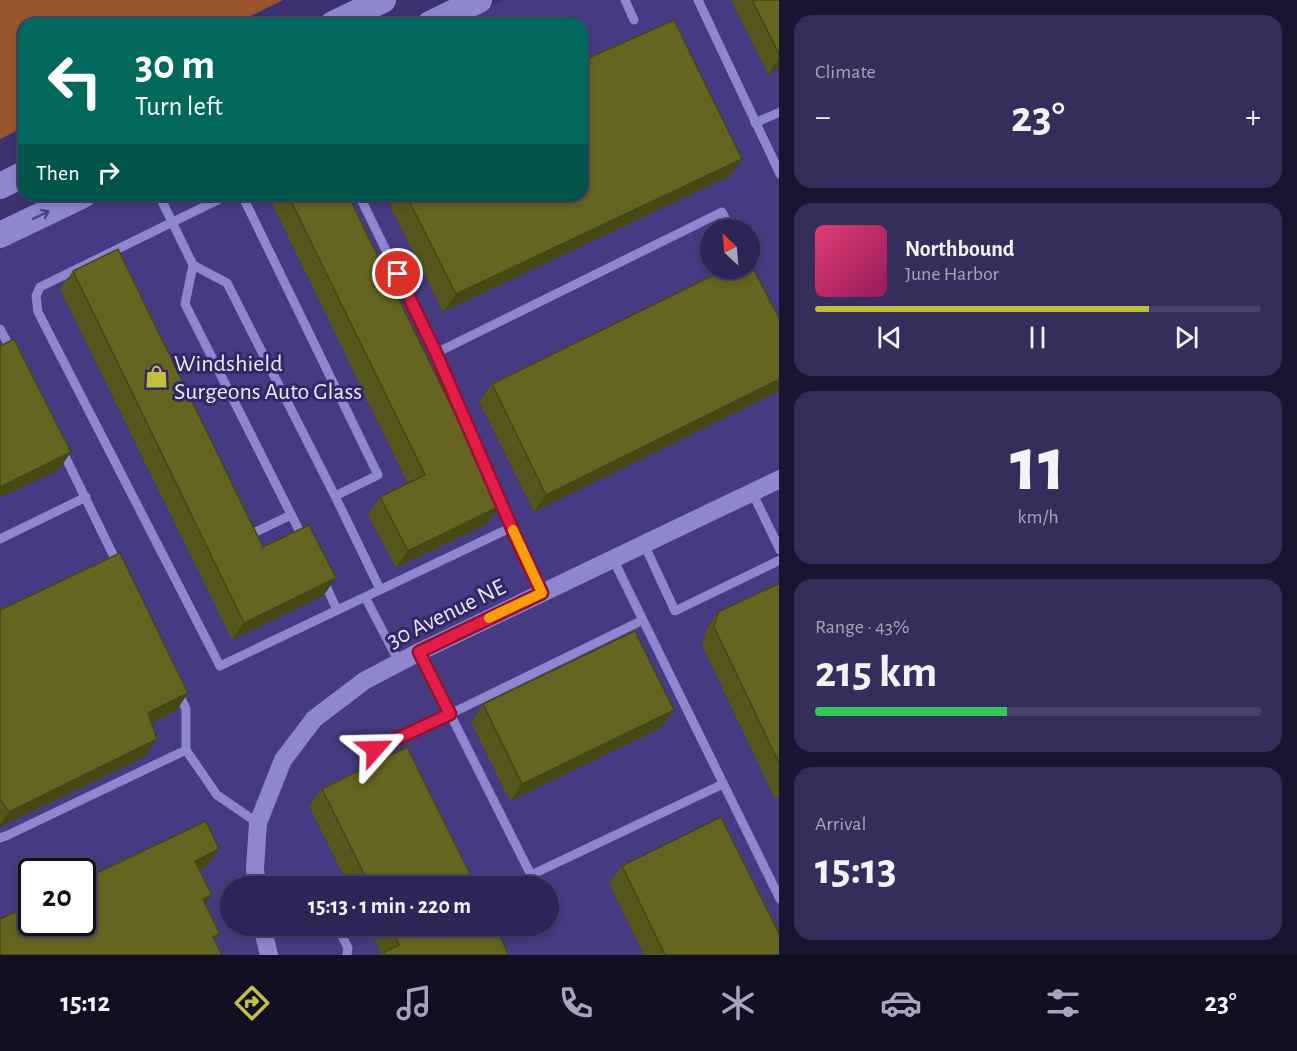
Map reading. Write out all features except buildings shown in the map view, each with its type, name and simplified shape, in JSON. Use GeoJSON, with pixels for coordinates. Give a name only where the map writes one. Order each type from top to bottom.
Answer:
{"type":"FeatureCollection","features":[{"type":"Feature","properties":{"kind":"main road"},"geometry":{"type":"LineString","coordinates":[[346,18],[383,0]]}},
{"type":"Feature","properties":{"kind":"main road"},"geometry":{"type":"LineString","coordinates":[[442,18],[479,0]]}},
{"type":"Feature","properties":{"kind":"main road"},"geometry":{"type":"LineString","coordinates":[[0,186],[18,177]]}},
{"type":"Feature","properties":{"kind":"main road"},"geometry":{"type":"LineString","coordinates":[[0,235],[71,201]]}},
{"type":"Feature","properties":{"kind":"street","name":"30 Avenue NE"},"geometry":{"type":"LineString","coordinates":[[256,876],[258,823],[283,760],[314,719],[363,681],[779,479]]}},
{"type":"Feature","properties":{"kind":"street"},"geometry":{"type":"LineString","coordinates":[[264,936],[269,955]]}},
{"type":"Feature","properties":{"kind":"lane"},"geometry":{"type":"LineString","coordinates":[[625,0],[634,20]]}},
{"type":"Feature","properties":{"kind":"lane"},"geometry":{"type":"LineString","coordinates":[[698,0],[779,172]]}},
{"type":"Feature","properties":{"kind":"lane"},"geometry":{"type":"LineString","coordinates":[[755,123],[779,112]]}},
{"type":"Feature","properties":{"kind":"lane"},"geometry":{"type":"LineString","coordinates":[[162,201],[193,265],[227,283],[380,589]]}},
{"type":"Feature","properties":{"kind":"lane"},"geometry":{"type":"LineString","coordinates":[[216,201],[40,287],[36,296],[38,312],[220,666],[512,527]]}},
{"type":"Feature","properties":{"kind":"lane"},"geometry":{"type":"LineString","coordinates":[[245,201],[378,475],[335,495]]}},
{"type":"Feature","properties":{"kind":"lane"},"geometry":{"type":"LineString","coordinates":[[362,201],[436,353],[542,593]]}},
{"type":"Feature","properties":{"kind":"lane"},"geometry":{"type":"LineString","coordinates":[[708,219],[722,212],[726,219]]}},
{"type":"Feature","properties":{"kind":"lane"},"geometry":{"type":"LineString","coordinates":[[436,353],[700,223]]}},
{"type":"Feature","properties":{"kind":"lane"},"geometry":{"type":"LineString","coordinates":[[108,254],[113,264]]}},
{"type":"Feature","properties":{"kind":"lane"},"geometry":{"type":"LineString","coordinates":[[193,265],[185,304],[307,546]]}},
{"type":"Feature","properties":{"kind":"lane"},"geometry":{"type":"LineString","coordinates":[[0,329],[16,360]]}},
{"type":"Feature","properties":{"kind":"lane"},"geometry":{"type":"LineString","coordinates":[[54,434],[121,571]]}},
{"type":"Feature","properties":{"kind":"lane"},"geometry":{"type":"LineString","coordinates":[[752,492],[779,548]]}},
{"type":"Feature","properties":{"kind":"lane"},"geometry":{"type":"LineString","coordinates":[[0,539],[86,497]]}},
{"type":"Feature","properties":{"kind":"lane"},"geometry":{"type":"LineString","coordinates":[[240,527],[245,537],[291,515]]}},
{"type":"Feature","properties":{"kind":"lane"},"geometry":{"type":"LineString","coordinates":[[644,544],[675,610],[779,560]]}},
{"type":"Feature","properties":{"kind":"lane"},"geometry":{"type":"LineString","coordinates":[[613,559],[779,896]]}},
{"type":"Feature","properties":{"kind":"lane"},"geometry":{"type":"LineString","coordinates":[[317,568],[337,610]]}},
{"type":"Feature","properties":{"kind":"lane"},"geometry":{"type":"LineString","coordinates":[[366,597],[399,662]]}},
{"type":"Feature","properties":{"kind":"lane"},"geometry":{"type":"LineString","coordinates":[[375,749],[643,620]]}},
{"type":"Feature","properties":{"kind":"lane"},"geometry":{"type":"LineString","coordinates":[[419,652],[531,875],[723,784]]}},
{"type":"Feature","properties":{"kind":"lane"},"geometry":{"type":"LineString","coordinates":[[176,688],[186,709],[186,750],[217,795],[258,823]]}},
{"type":"Feature","properties":{"kind":"lane"},"geometry":{"type":"LineString","coordinates":[[0,838],[186,750]]}},
{"type":"Feature","properties":{"kind":"lane"},"geometry":{"type":"LineString","coordinates":[[343,936],[348,948],[347,955]]}},
{"type":"Feature","properties":{"kind":"shaded area"},"geometry":{"type":"Polygon","coordinates":[[[0,0],[283,0],[246,18],[18,18],[18,130],[0,139],[0,0]]]}},
{"type":"Feature","properties":{"kind":"shaded area"},"geometry":{"type":"Polygon","coordinates":[[[505,0],[779,0],[779,955],[0,955],[0,250],[98,201],[588,201],[588,18],[469,18],[505,0]]]}},
{"type":"Feature","properties":{"kind":"slow traffic"},"geometry":{"type":"LineString","coordinates":[[489,618],[542,593],[513,530]]}},
{"type":"Feature","properties":{"kind":"place","name":"Windshield Surgeons Auto Glass"},"geometry":{"type":"Point","coordinates":[156,377]}},
{"type":"Feature","properties":{"kind":"route"},"geometry":{"type":"LineString","coordinates":[[375,749],[450,714],[419,652],[542,593],[436,353],[398,274]]}}]}
